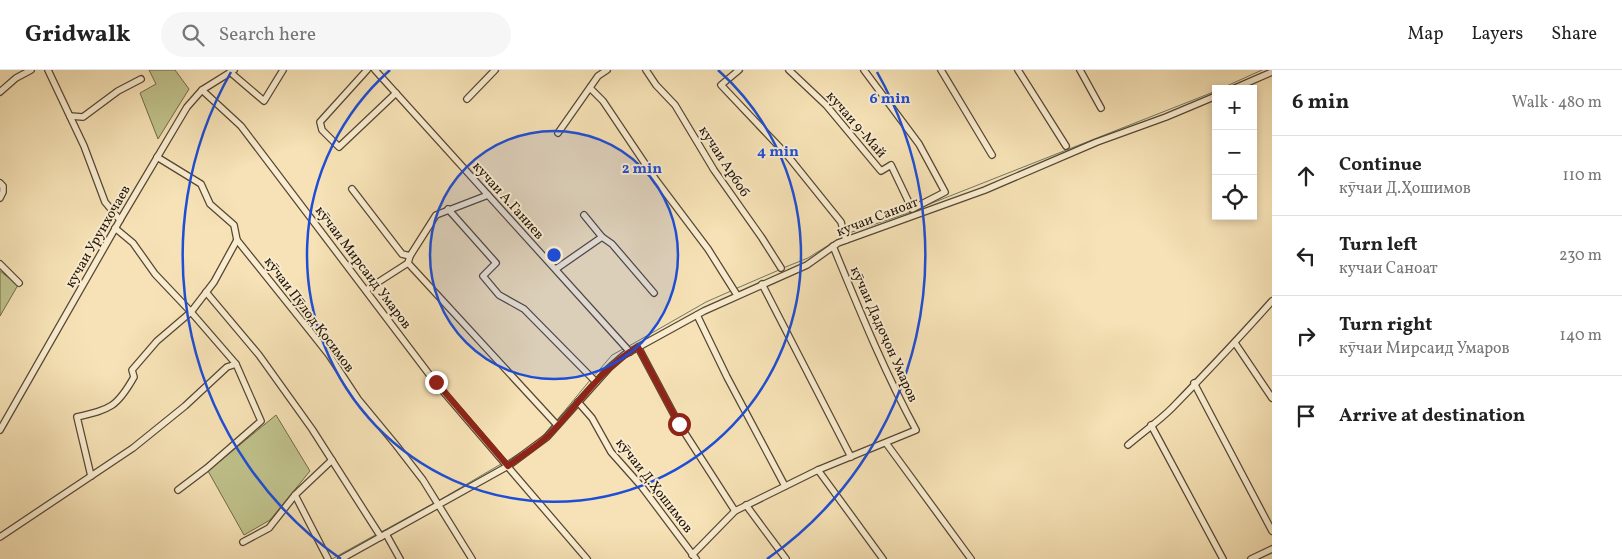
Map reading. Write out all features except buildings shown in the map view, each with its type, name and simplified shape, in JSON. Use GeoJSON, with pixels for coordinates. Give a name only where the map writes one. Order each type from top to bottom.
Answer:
{"type":"FeatureCollection","features":[{"type":"Feature","properties":{"kind":"street"},"geometry":{"type":"LineString","coordinates":[[0,92],[16,78],[31,70]]}},
{"type":"Feature","properties":{"kind":"street"},"geometry":{"type":"LineString","coordinates":[[48,70],[84,146],[105,202],[120,220]]}},
{"type":"Feature","properties":{"kind":"street"},"geometry":{"type":"LineString","coordinates":[[232,71],[264,100],[283,70]]}},
{"type":"Feature","properties":{"kind":"street"},"geometry":{"type":"LineString","coordinates":[[367,70],[320,122],[322,130],[339,147],[396,93]]}},
{"type":"Feature","properties":{"kind":"street","name":"кучаи А.Ганиев"},"geometry":{"type":"LineString","coordinates":[[375,70],[627,349]]}},
{"type":"Feature","properties":{"kind":"street"},"geometry":{"type":"LineString","coordinates":[[467,99],[495,70]]}},
{"type":"Feature","properties":{"kind":"street"},"geometry":{"type":"LineString","coordinates":[[558,133],[598,76],[606,70]]}},
{"type":"Feature","properties":{"kind":"street","name":"кучаи Арбоб"},"geometry":{"type":"LineString","coordinates":[[646,70],[675,105],[714,170],[781,268]]}},
{"type":"Feature","properties":{"kind":"street"},"geometry":{"type":"LineString","coordinates":[[739,70],[721,85],[787,155],[841,222],[845,237]]}},
{"type":"Feature","properties":{"kind":"street","name":"кучаи 9-Май"},"geometry":{"type":"LineString","coordinates":[[789,70],[826,105],[881,171],[891,165],[912,209],[945,192],[919,144],[864,70]]}},
{"type":"Feature","properties":{"kind":"street"},"geometry":{"type":"LineString","coordinates":[[941,70],[992,155]]}},
{"type":"Feature","properties":{"kind":"street"},"geometry":{"type":"LineString","coordinates":[[1018,70],[1066,146]]}},
{"type":"Feature","properties":{"kind":"street"},"geometry":{"type":"LineString","coordinates":[[1080,70],[1101,108]]}},
{"type":"Feature","properties":{"kind":"street","name":"кучаи Урунхочаев"},"geometry":{"type":"LineString","coordinates":[[0,430],[115,228],[187,107],[202,90],[232,71]]}},
{"type":"Feature","properties":{"kind":"street"},"geometry":{"type":"LineString","coordinates":[[1242,85],[1272,72]]}},
{"type":"Feature","properties":{"kind":"street"},"geometry":{"type":"LineString","coordinates":[[70,116],[83,117],[118,91],[142,79]]}},
{"type":"Feature","properties":{"kind":"street"},"geometry":{"type":"LineString","coordinates":[[590,88],[603,101],[656,180],[708,249],[735,291]]}},
{"type":"Feature","properties":{"kind":"street","name":"кӯчаи Мирсаид Умаров"},"geometry":{"type":"LineString","coordinates":[[202,90],[241,126],[436,382],[587,559]]}},
{"type":"Feature","properties":{"kind":"street","name":"кучаи Саноат"},"geometry":{"type":"LineString","coordinates":[[340,559],[506,464],[547,437],[556,423],[578,402],[593,379],[609,368],[627,349],[638,347],[698,315],[735,291],[762,284],[807,265],[845,237],[985,190],[1097,142],[1212,98]]}},
{"type":"Feature","properties":{"kind":"street","name":"кӯчаи Пӯлод Қосимов"},"geometry":{"type":"LineString","coordinates":[[157,157],[201,184],[210,204],[234,225],[237,240],[329,355],[358,399],[396,445],[437,502],[472,559]]}},
{"type":"Feature","properties":{"kind":"street"},"geometry":{"type":"LineString","coordinates":[[0,183],[3,186],[0,198]]}},
{"type":"Feature","properties":{"kind":"street"},"geometry":{"type":"LineString","coordinates":[[352,189],[402,254],[410,256]]}},
{"type":"Feature","properties":{"kind":"street"},"geometry":{"type":"LineString","coordinates":[[366,290],[408,263],[410,256],[436,215],[488,195]]}},
{"type":"Feature","properties":{"kind":"street"},"geometry":{"type":"LineString","coordinates":[[448,210],[496,263],[483,276],[498,295],[524,308],[593,379]]}},
{"type":"Feature","properties":{"kind":"street"},"geometry":{"type":"LineString","coordinates":[[584,215],[602,238],[612,244],[654,293]]}},
{"type":"Feature","properties":{"kind":"street"},"geometry":{"type":"LineString","coordinates":[[115,228],[133,243],[155,274],[236,364],[261,421],[207,468],[178,490]]}},
{"type":"Feature","properties":{"kind":"street"},"geometry":{"type":"LineString","coordinates":[[556,270],[602,238]]}},
{"type":"Feature","properties":{"kind":"street"},"geometry":{"type":"LineString","coordinates":[[91,476],[78,417],[108,408],[122,397],[134,376],[132,370],[157,341],[191,312],[214,282],[237,240]]}},
{"type":"Feature","properties":{"kind":"street","name":"кӯчаи Дадоҷон Умаров"},"geometry":{"type":"LineString","coordinates":[[833,246],[868,332],[903,407],[916,430],[886,443]]}},
{"type":"Feature","properties":{"kind":"street"},"geometry":{"type":"LineString","coordinates":[[408,263],[556,423]]}},
{"type":"Feature","properties":{"kind":"street"},"geometry":{"type":"LineString","coordinates":[[0,264],[19,283]]}},
{"type":"Feature","properties":{"kind":"street"},"geometry":{"type":"LineString","coordinates":[[762,284],[850,457]]}},
{"type":"Feature","properties":{"kind":"street"},"geometry":{"type":"LineString","coordinates":[[206,292],[259,355],[312,429],[381,534],[400,559]]}},
{"type":"Feature","properties":{"kind":"street"},"geometry":{"type":"LineString","coordinates":[[1128,445],[1170,409],[1235,343],[1272,301]]}},
{"type":"Feature","properties":{"kind":"street"},"geometry":{"type":"LineString","coordinates":[[698,315],[728,378],[785,486]]}},
{"type":"Feature","properties":{"kind":"street"},"geometry":{"type":"LineString","coordinates":[[1235,343],[1272,398]]}},
{"type":"Feature","properties":{"kind":"street"},"geometry":{"type":"LineString","coordinates":[[638,347],[679,424],[735,511]]}},
{"type":"Feature","properties":{"kind":"street"},"geometry":{"type":"LineString","coordinates":[[0,537],[133,448],[185,406],[227,367],[236,364]]}},
{"type":"Feature","properties":{"kind":"street"},"geometry":{"type":"LineString","coordinates":[[1194,383],[1272,531]]}},
{"type":"Feature","properties":{"kind":"street","name":"кӯчаи Д.Ҳошимов"},"geometry":{"type":"LineString","coordinates":[[578,402],[592,418],[611,452],[642,487],[694,557]]}},
{"type":"Feature","properties":{"kind":"street"},"geometry":{"type":"LineString","coordinates":[[1151,424],[1223,559]]}},
{"type":"Feature","properties":{"kind":"street"},"geometry":{"type":"LineString","coordinates":[[694,557],[735,511],[818,470],[886,443],[971,559]]}},
{"type":"Feature","properties":{"kind":"street"},"geometry":{"type":"LineString","coordinates":[[243,542],[269,528],[296,496],[332,460]]}},
{"type":"Feature","properties":{"kind":"street"},"geometry":{"type":"LineString","coordinates":[[818,470],[883,559]]}},
{"type":"Feature","properties":{"kind":"street"},"geometry":{"type":"LineString","coordinates":[[296,496],[328,559]]}},
{"type":"Feature","properties":{"kind":"street"},"geometry":{"type":"LineString","coordinates":[[746,505],[786,559]]}},
{"type":"Feature","properties":{"kind":"street"},"geometry":{"type":"LineString","coordinates":[[1251,559],[1266,556],[1272,550]]}},
{"type":"Feature","properties":{"kind":"green space"},"geometry":{"type":"Polygon","coordinates":[[[149,70],[175,70],[189,89],[158,139],[140,93],[156,84],[149,70]]]}},
{"type":"Feature","properties":{"kind":"green space"},"geometry":{"type":"Polygon","coordinates":[[[0,271],[18,285],[0,316],[0,271]]]}},
{"type":"Feature","properties":{"kind":"green space"},"geometry":{"type":"Polygon","coordinates":[[[276,415],[310,471],[270,520],[244,535],[208,471],[276,415]]]}},
{"type":"Feature","properties":{"kind":"waterway"},"geometry":{"type":"LineString","coordinates":[[1229,85],[1262,70]]}},
{"type":"Feature","properties":{"kind":"waterway"},"geometry":{"type":"LineString","coordinates":[[917,209],[1212,93]]}},
{"type":"Feature","properties":{"kind":"waterway"},"geometry":{"type":"LineString","coordinates":[[846,234],[911,212]]}},
{"type":"Feature","properties":{"kind":"waterway"},"geometry":{"type":"LineString","coordinates":[[783,268],[808,258],[843,236]]}},
{"type":"Feature","properties":{"kind":"waterway"},"geometry":{"type":"LineString","coordinates":[[735,289],[779,270]]}},
{"type":"Feature","properties":{"kind":"waterway"},"geometry":{"type":"LineString","coordinates":[[629,346],[706,302],[731,291]]}},
{"type":"Feature","properties":{"kind":"waterway"},"geometry":{"type":"LineString","coordinates":[[594,376],[612,355],[623,349]]}},
{"type":"Feature","properties":{"kind":"waterway"},"geometry":{"type":"LineString","coordinates":[[557,420],[591,379]]}},
{"type":"Feature","properties":{"kind":"waterway"},"geometry":{"type":"LineString","coordinates":[[542,437],[552,425]]}},
{"type":"Feature","properties":{"kind":"waterway"},"geometry":{"type":"LineString","coordinates":[[507,461],[529,447]]}},
{"type":"Feature","properties":{"kind":"waterway"},"geometry":{"type":"LineString","coordinates":[[438,501],[501,464]]}},
{"type":"Feature","properties":{"kind":"waterway"},"geometry":{"type":"LineString","coordinates":[[381,532],[434,503]]}},
{"type":"Feature","properties":{"kind":"waterway"},"geometry":{"type":"LineString","coordinates":[[332,559],[377,534]]}},
{"type":"Feature","properties":{"kind":"route"},"geometry":{"type":"LineString","coordinates":[[436,382],[508,466],[547,437],[609,368],[624,355],[638,347],[679,424]]}}]}
